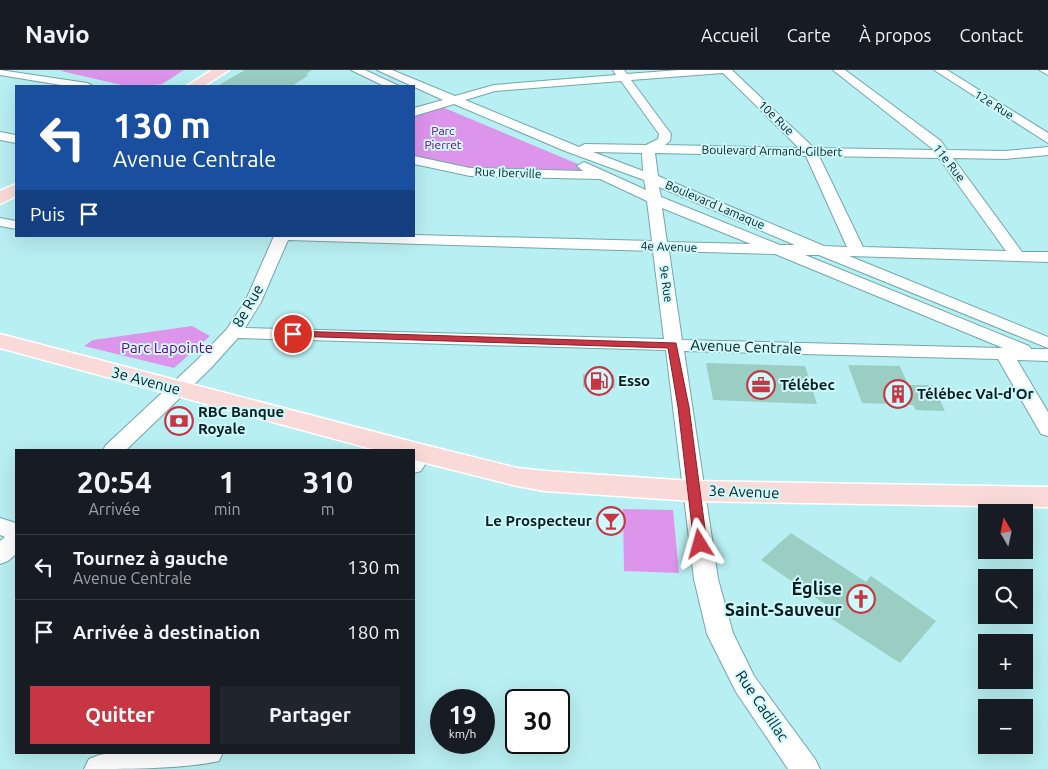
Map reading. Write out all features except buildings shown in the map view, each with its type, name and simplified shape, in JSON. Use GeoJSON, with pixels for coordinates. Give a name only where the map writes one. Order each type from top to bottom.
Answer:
{"type":"FeatureCollection","features":[{"type":"Feature","properties":{"kind":"main road"},"geometry":{"type":"LineString","coordinates":[[196,85],[222,70]]}},
{"type":"Feature","properties":{"kind":"main road"},"geometry":{"type":"LineString","coordinates":[[0,199],[15,190]]}},
{"type":"Feature","properties":{"kind":"main road","name":"3e Avenue"},"geometry":{"type":"LineString","coordinates":[[0,341],[393,449]]}},
{"type":"Feature","properties":{"kind":"main road","name":"3e Avenue"},"geometry":{"type":"LineString","coordinates":[[415,455],[545,482],[692,491],[1048,497]]}},
{"type":"Feature","properties":{"kind":"street"},"geometry":{"type":"LineString","coordinates":[[356,70],[391,85]]}},
{"type":"Feature","properties":{"kind":"street","name":"Boulevard Lamaque"},"geometry":{"type":"LineString","coordinates":[[382,70],[570,148],[651,178],[825,252],[1045,353]]}},
{"type":"Feature","properties":{"kind":"street"},"geometry":{"type":"LineString","coordinates":[[415,112],[435,104],[507,86],[564,82],[621,74],[721,70]]}},
{"type":"Feature","properties":{"kind":"street","name":"10e Rue"},"geometry":{"type":"LineString","coordinates":[[726,70],[811,152],[857,252]]}},
{"type":"Feature","properties":{"kind":"street","name":"11e Rue"},"geometry":{"type":"LineString","coordinates":[[838,70],[936,144],[1017,256]]}},
{"type":"Feature","properties":{"kind":"street","name":"12e Rue"},"geometry":{"type":"LineString","coordinates":[[939,70],[1048,139]]}},
{"type":"Feature","properties":{"kind":"street"},"geometry":{"type":"LineString","coordinates":[[1044,70],[1048,72]]}},
{"type":"Feature","properties":{"kind":"street"},"geometry":{"type":"LineString","coordinates":[[0,72],[80,85]]}},
{"type":"Feature","properties":{"kind":"street"},"geometry":{"type":"LineString","coordinates":[[507,86],[506,84],[509,81],[545,72],[557,74],[564,82]]}},
{"type":"Feature","properties":{"kind":"street"},"geometry":{"type":"LineString","coordinates":[[621,74],[665,134],[664,141],[648,149]]}},
{"type":"Feature","properties":{"kind":"street","name":"Boulevard Lamaque"},"geometry":{"type":"LineString","coordinates":[[415,95],[604,175],[654,199],[1045,353]]}},
{"type":"Feature","properties":{"kind":"street"},"geometry":{"type":"LineString","coordinates":[[0,136],[15,139]]}},
{"type":"Feature","properties":{"kind":"street","name":"Boulevard Armand-Gilbert"},"geometry":{"type":"LineString","coordinates":[[538,147],[1005,155],[1048,151]]}},
{"type":"Feature","properties":{"kind":"street","name":"9e Rue"},"geometry":{"type":"LineString","coordinates":[[648,149],[668,291],[673,345]]}},
{"type":"Feature","properties":{"kind":"street","name":"Rue Iberville"},"geometry":{"type":"LineString","coordinates":[[415,160],[470,172],[604,175]]}},
{"type":"Feature","properties":{"kind":"street"},"geometry":{"type":"LineString","coordinates":[[0,222],[15,225]]}},
{"type":"Feature","properties":{"kind":"street","name":"8e Rue"},"geometry":{"type":"LineString","coordinates":[[115,449],[178,390],[233,333],[253,302],[282,237]]}},
{"type":"Feature","properties":{"kind":"street","name":"4e Avenue"},"geometry":{"type":"LineString","coordinates":[[324,237],[1048,257]]}},
{"type":"Feature","properties":{"kind":"street","name":"Avenue Centrale"},"geometry":{"type":"LineString","coordinates":[[233,333],[1004,354],[1045,353]]}},
{"type":"Feature","properties":{"kind":"street","name":"Rue Cadillac"},"geometry":{"type":"LineString","coordinates":[[673,345],[684,407],[692,491],[706,580],[720,634],[745,684],[805,769]]}},
{"type":"Feature","properties":{"kind":"street"},"geometry":{"type":"LineString","coordinates":[[1004,354],[1048,429]]}},
{"type":"Feature","properties":{"kind":"street"},"geometry":{"type":"LineString","coordinates":[[0,526],[15,532]]}},
{"type":"Feature","properties":{"kind":"street"},"geometry":{"type":"LineString","coordinates":[[0,555],[15,541]]}},
{"type":"Feature","properties":{"kind":"street"},"geometry":{"type":"LineString","coordinates":[[99,769],[201,754]]}},
{"type":"Feature","properties":{"kind":"green space"},"geometry":{"type":"Polygon","coordinates":[[[184,70],[162,84],[152,85],[122,85],[61,71],[184,70]]]}},
{"type":"Feature","properties":{"kind":"green space","name":"Parc Pierret"},"geometry":{"type":"Polygon","coordinates":[[[435,104],[604,175],[470,172],[415,160],[415,112],[435,104]]]}},
{"type":"Feature","properties":{"kind":"green space","name":"Parc Lapointe"},"geometry":{"type":"Polygon","coordinates":[[[192,326],[210,336],[174,368],[84,346],[93,340],[192,326]]]}},
{"type":"Feature","properties":{"kind":"green space"},"geometry":{"type":"Polygon","coordinates":[[[623,509],[673,510],[679,573],[624,571],[623,509]]]}},
{"type":"Feature","properties":{"kind":"place","name":"Esso"},"geometry":{"type":"Point","coordinates":[599,381]}},
{"type":"Feature","properties":{"kind":"place","name":"Télébec"},"geometry":{"type":"Point","coordinates":[761,385]}},
{"type":"Feature","properties":{"kind":"place","name":"Télébec Val-d'Or"},"geometry":{"type":"Point","coordinates":[898,394]}},
{"type":"Feature","properties":{"kind":"place","name":"RBC Banque Royale"},"geometry":{"type":"Point","coordinates":[179,421]}},
{"type":"Feature","properties":{"kind":"place","name":"Le Prospecteur"},"geometry":{"type":"Point","coordinates":[611,521]}},
{"type":"Feature","properties":{"kind":"place","name":"Église Saint-Sauveur"},"geometry":{"type":"Point","coordinates":[861,599]}},
{"type":"Feature","properties":{"kind":"route"},"geometry":{"type":"LineString","coordinates":[[293,334],[673,345],[684,407],[692,491],[700,544]]}}]}
